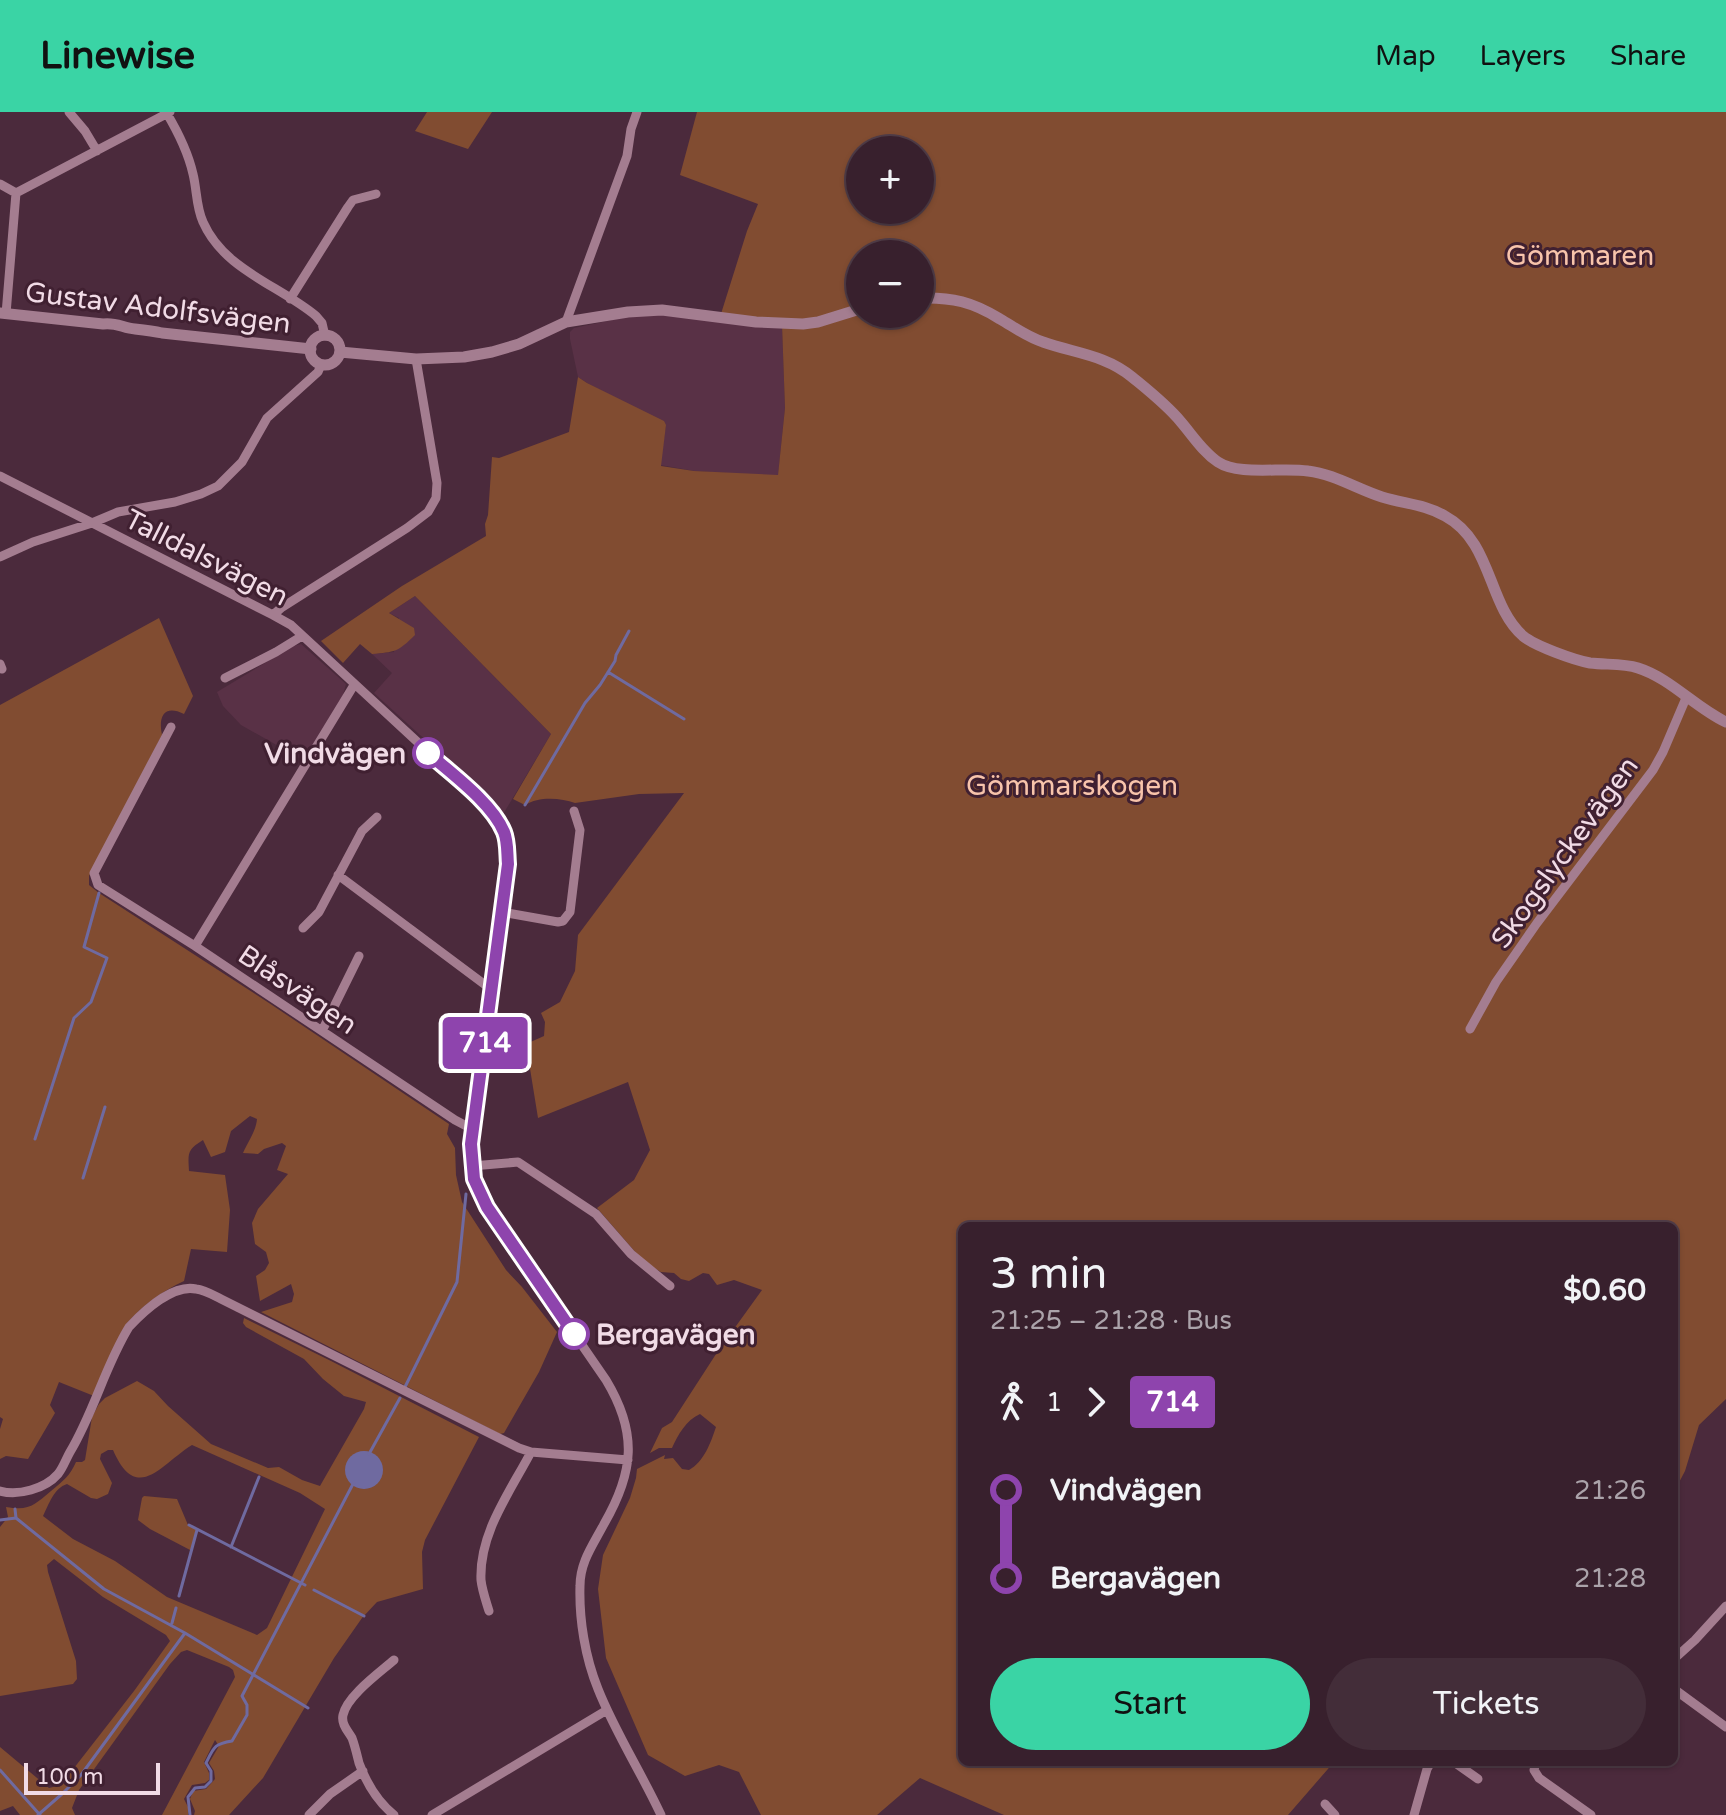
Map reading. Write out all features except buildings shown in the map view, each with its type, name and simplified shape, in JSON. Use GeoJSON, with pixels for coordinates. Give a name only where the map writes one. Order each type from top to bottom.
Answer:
{"type":"FeatureCollection","features":[{"type":"Feature","properties":{"kind":"street"},"geometry":{"type":"LineString","coordinates":[[69,112],[97,151]]}},
{"type":"Feature","properties":{"kind":"street"},"geometry":{"type":"LineString","coordinates":[[566,322],[627,156],[637,112]]}},
{"type":"Feature","properties":{"kind":"street"},"geometry":{"type":"LineString","coordinates":[[16,193],[168,113],[189,158],[199,211],[207,231],[245,270],[316,316],[322,323],[325,336]]}},
{"type":"Feature","properties":{"kind":"street"},"geometry":{"type":"LineString","coordinates":[[0,184],[16,193]]}},
{"type":"Feature","properties":{"kind":"street"},"geometry":{"type":"LineString","coordinates":[[3,314],[16,193]]}},
{"type":"Feature","properties":{"kind":"street"},"geometry":{"type":"LineString","coordinates":[[290,299],[353,200],[376,194]]}},
{"type":"Feature","properties":{"kind":"street"},"geometry":{"type":"LineString","coordinates":[[934,298],[963,301],[1042,342],[1079,351],[1117,366],[1170,411],[1204,450],[1223,465],[1240,469],[1316,472],[1381,497],[1420,505],[1446,516],[1461,527],[1475,545],[1510,619],[1524,636],[1543,647],[1590,663],[1642,670],[1726,722]]}},
{"type":"Feature","properties":{"kind":"street"},"geometry":{"type":"LineString","coordinates":[[340,352],[446,359],[492,352],[519,344],[566,322],[628,312],[662,310],[756,322],[803,324],[846,313]]}},
{"type":"Feature","properties":{"kind":"street","name":"Gustav Adolfsvägen"},"geometry":{"type":"LineString","coordinates":[[3,314],[115,323],[136,330],[311,349]]}},
{"type":"Feature","properties":{"kind":"street"},"geometry":{"type":"LineString","coordinates":[[325,336],[339,344],[340,352],[336,361],[321,365],[310,353],[312,342],[325,336]]}},
{"type":"Feature","properties":{"kind":"street"},"geometry":{"type":"LineString","coordinates":[[273,615],[407,528],[433,505],[437,483],[416,359]]}},
{"type":"Feature","properties":{"kind":"street"},"geometry":{"type":"LineString","coordinates":[[0,557],[103,517],[128,509],[175,502],[218,486],[242,462],[267,418],[318,372],[321,365]]}},
{"type":"Feature","properties":{"kind":"street","name":"Talldalsvägen"},"geometry":{"type":"LineString","coordinates":[[0,476],[291,625],[491,810],[504,832],[508,864],[471,1144],[474,1179],[487,1207],[606,1380],[625,1420],[628,1460],[620,1494],[587,1554],[580,1579],[581,1611],[586,1647],[597,1688],[661,1815]]}},
{"type":"Feature","properties":{"kind":"street"},"geometry":{"type":"LineString","coordinates":[[225,678],[302,636]]}},
{"type":"Feature","properties":{"kind":"street"},"geometry":{"type":"LineString","coordinates":[[195,946],[354,685]]}},
{"type":"Feature","properties":{"kind":"street","name":"Skogslyckevägen"},"geometry":{"type":"LineString","coordinates":[[1470,1029],[1490,992],[1537,923],[1653,770],[1686,698]]}},
{"type":"Feature","properties":{"kind":"street","name":"Blåsvägen"},"geometry":{"type":"LineString","coordinates":[[171,727],[94,873],[98,885],[474,1130]]}},
{"type":"Feature","properties":{"kind":"street"},"geometry":{"type":"LineString","coordinates":[[502,912],[558,922],[567,917],[580,830],[574,811]]}},
{"type":"Feature","properties":{"kind":"street"},"geometry":{"type":"LineString","coordinates":[[303,928],[319,912],[362,831],[377,817]]}},
{"type":"Feature","properties":{"kind":"street"},"geometry":{"type":"LineString","coordinates":[[338,875],[492,990]]}},
{"type":"Feature","properties":{"kind":"street"},"geometry":{"type":"LineString","coordinates":[[322,1031],[359,956]]}},
{"type":"Feature","properties":{"kind":"street"},"geometry":{"type":"LineString","coordinates":[[472,1166],[518,1162],[596,1214],[631,1254],[670,1286]]}},
{"type":"Feature","properties":{"kind":"street"},"geometry":{"type":"LineString","coordinates":[[0,1491],[25,1491],[43,1485],[57,1475],[93,1408],[129,1327],[168,1295],[186,1288],[221,1299],[531,1452],[628,1460]]}},
{"type":"Feature","properties":{"kind":"street"},"geometry":{"type":"LineString","coordinates":[[489,1611],[481,1582],[483,1549],[492,1525],[531,1452]]}},
{"type":"Feature","properties":{"kind":"street"},"geometry":{"type":"LineString","coordinates":[[1678,1655],[1726,1606]]}},
{"type":"Feature","properties":{"kind":"street"},"geometry":{"type":"LineString","coordinates":[[394,1660],[357,1693],[342,1717],[363,1771],[378,1799],[394,1815]]}},
{"type":"Feature","properties":{"kind":"street"},"geometry":{"type":"LineString","coordinates":[[1678,1692],[1726,1727]]}},
{"type":"Feature","properties":{"kind":"street"},"geometry":{"type":"LineString","coordinates":[[432,1815],[607,1710]]}},
{"type":"Feature","properties":{"kind":"street"},"geometry":{"type":"LineString","coordinates":[[1414,1815],[1429,1766]]}},
{"type":"Feature","properties":{"kind":"street"},"geometry":{"type":"LineString","coordinates":[[1460,1766],[1478,1779]]}},
{"type":"Feature","properties":{"kind":"street"},"geometry":{"type":"LineString","coordinates":[[1535,1766],[1536,1775],[1547,1785],[1591,1815]]}},
{"type":"Feature","properties":{"kind":"street"},"geometry":{"type":"LineString","coordinates":[[309,1815],[330,1794],[363,1771]]}},
{"type":"Feature","properties":{"kind":"street"},"geometry":{"type":"LineString","coordinates":[[1325,1804],[1335,1815]]}},
{"type":"Feature","properties":{"kind":"street"},"geometry":{"type":"LineString","coordinates":[[1571,1815],[1577,1805]]}},
{"type":"Feature","properties":{"kind":"shaded area"},"geometry":{"type":"Polygon","coordinates":[[[661,314],[782,324],[785,408],[778,476],[694,471],[660,465],[666,425],[578,377],[570,339],[574,328],[631,316],[661,314]]]}},
{"type":"Feature","properties":{"kind":"shaded area"},"geometry":{"type":"Polygon","coordinates":[[[415,596],[551,734],[502,816],[488,797],[374,693],[392,673],[372,654],[394,652],[399,618],[389,613],[415,596]]]}},
{"type":"Feature","properties":{"kind":"shaded area"},"geometry":{"type":"Polygon","coordinates":[[[301,644],[346,684],[343,695],[303,760],[241,725],[223,706],[217,692],[301,644]]]}},
{"type":"Feature","properties":{"kind":"shaded area"},"geometry":{"type":"Polygon","coordinates":[[[364,1451],[377,1457],[383,1470],[377,1483],[364,1489],[351,1483],[345,1470],[351,1457],[364,1451]]]}},
{"type":"Feature","properties":{"kind":"green space"},"geometry":{"type":"Polygon","coordinates":[[[427,112],[492,112],[468,149],[415,131],[427,112]]]}},
{"type":"Feature","properties":{"kind":"green space","name":"Gömmarskogen"},"geometry":{"type":"Polygon","coordinates":[[[697,112],[1726,112],[1726,1399],[1699,1425],[1678,1484],[1678,1222],[958,1222],[958,1766],[1331,1766],[1288,1815],[1004,1815],[920,1778],[877,1815],[761,1815],[739,1772],[719,1765],[685,1776],[648,1755],[606,1658],[598,1589],[603,1555],[630,1498],[637,1469],[665,1455],[664,1459],[673,1458],[682,1469],[689,1470],[703,1457],[716,1427],[700,1414],[687,1424],[672,1448],[659,1448],[650,1453],[662,1428],[672,1422],[762,1290],[734,1280],[717,1285],[709,1274],[703,1273],[689,1281],[674,1273],[661,1272],[644,1262],[597,1208],[634,1180],[650,1150],[628,1082],[538,1118],[526,1044],[544,1036],[545,1022],[541,1013],[560,1002],[575,971],[578,935],[684,793],[639,794],[575,803],[543,799],[525,805],[513,799],[551,734],[415,596],[389,613],[414,628],[415,635],[396,650],[372,654],[360,644],[343,663],[321,641],[402,586],[486,536],[492,457],[499,458],[569,432],[578,377],[664,421],[661,466],[694,471],[778,475],[785,408],[782,325],[720,317],[758,204],[680,175],[697,112]]]}},
{"type":"Feature","properties":{"kind":"green space"},"geometry":{"type":"Polygon","coordinates":[[[159,618],[193,696],[184,714],[172,711],[164,714],[162,735],[89,876],[89,885],[449,1124],[447,1134],[455,1148],[456,1175],[462,1202],[506,1270],[557,1332],[539,1372],[504,1433],[500,1434],[261,1312],[292,1302],[294,1294],[291,1284],[260,1301],[256,1276],[269,1263],[266,1252],[255,1244],[252,1223],[258,1209],[288,1174],[277,1170],[286,1146],[282,1143],[258,1154],[243,1153],[257,1119],[250,1116],[231,1131],[225,1152],[211,1157],[203,1140],[191,1149],[189,1156],[189,1171],[225,1175],[230,1210],[227,1252],[191,1249],[184,1281],[153,1300],[126,1324],[94,1396],[59,1382],[50,1405],[55,1413],[28,1459],[6,1456],[0,1459],[3,1419],[0,1417],[0,705],[159,618]]]}},
{"type":"Feature","properties":{"kind":"green space"},"geometry":{"type":"Polygon","coordinates":[[[244,1318],[479,1437],[425,1540],[422,1552],[423,1589],[377,1602],[362,1618],[334,1658],[263,1778],[229,1815],[194,1815],[190,1799],[193,1791],[206,1789],[215,1779],[209,1763],[219,1746],[215,1740],[204,1762],[209,1780],[192,1785],[184,1799],[189,1809],[188,1815],[162,1815],[235,1677],[229,1667],[187,1650],[170,1664],[79,1790],[72,1808],[75,1815],[20,1815],[13,1806],[0,1811],[0,1747],[49,1788],[53,1787],[67,1777],[170,1641],[166,1635],[103,1597],[54,1559],[47,1565],[48,1572],[76,1661],[77,1679],[73,1684],[0,1696],[0,1527],[8,1517],[6,1507],[21,1508],[36,1503],[66,1478],[76,1462],[85,1460],[92,1417],[99,1404],[137,1381],[154,1391],[211,1444],[268,1468],[279,1467],[320,1486],[364,1409],[366,1402],[344,1396],[304,1359],[243,1323],[244,1318]],[[192,1445],[160,1469],[140,1478],[131,1475],[113,1450],[108,1450],[101,1454],[100,1459],[112,1483],[108,1494],[91,1498],[67,1484],[55,1493],[43,1516],[73,1539],[115,1561],[167,1597],[257,1635],[267,1628],[325,1509],[300,1493],[192,1445]]]}},
{"type":"Feature","properties":{"kind":"green space"},"geometry":{"type":"Polygon","coordinates":[[[144,1496],[177,1499],[188,1525],[197,1530],[192,1551],[138,1520],[144,1496]]]}},
{"type":"Feature","properties":{"kind":"waterway"},"geometry":{"type":"LineString","coordinates":[[525,805],[585,703],[615,661],[629,631]]}},
{"type":"Feature","properties":{"kind":"waterway"},"geometry":{"type":"LineString","coordinates":[[608,672],[684,719]]}},
{"type":"Feature","properties":{"kind":"waterway"},"geometry":{"type":"LineString","coordinates":[[35,1139],[74,1018],[91,1002],[107,958],[84,947],[99,893]]}},
{"type":"Feature","properties":{"kind":"waterway"},"geometry":{"type":"LineString","coordinates":[[83,1178],[105,1107]]}},
{"type":"Feature","properties":{"kind":"waterway"},"geometry":{"type":"LineString","coordinates":[[404,1389],[457,1282],[466,1194]]}},
{"type":"Feature","properties":{"kind":"waterway"},"geometry":{"type":"LineString","coordinates":[[369,1454],[400,1398]]}},
{"type":"Feature","properties":{"kind":"waterway"},"geometry":{"type":"LineString","coordinates":[[231,1547],[259,1477]]}},
{"type":"Feature","properties":{"kind":"waterway"},"geometry":{"type":"LineString","coordinates":[[190,1815],[188,1797],[195,1788],[205,1787],[211,1781],[211,1771],[206,1763],[211,1753],[218,1745],[232,1741],[247,1715],[247,1705],[242,1696],[354,1482]]}},
{"type":"Feature","properties":{"kind":"waterway"},"geometry":{"type":"LineString","coordinates":[[15,1509],[16,1518],[104,1589],[185,1633],[308,1708]]}},
{"type":"Feature","properties":{"kind":"waterway"},"geometry":{"type":"LineString","coordinates":[[0,1520],[16,1518]]}},
{"type":"Feature","properties":{"kind":"waterway"},"geometry":{"type":"LineString","coordinates":[[189,1525],[305,1585]]}},
{"type":"Feature","properties":{"kind":"waterway"},"geometry":{"type":"LineString","coordinates":[[179,1596],[197,1530]]}},
{"type":"Feature","properties":{"kind":"waterway"},"geometry":{"type":"LineString","coordinates":[[314,1590],[364,1616]]}},
{"type":"Feature","properties":{"kind":"waterway"},"geometry":{"type":"LineString","coordinates":[[172,1623],[176,1608]]}},
{"type":"Feature","properties":{"kind":"waterway"},"geometry":{"type":"LineString","coordinates":[[38,1815],[81,1775],[185,1633]]}},
{"type":"Feature","properties":{"kind":"waterway"},"geometry":{"type":"LineString","coordinates":[[0,1770],[40,1815]]}},
{"type":"Feature","properties":{"kind":"bus line","name":"714"},"geometry":{"type":"LineString","coordinates":[[428,753],[491,810],[507,841],[508,864],[471,1144],[474,1179],[499,1227],[574,1334]]}},
{"type":"Feature","properties":{"kind":"place","name":"Vindvägen"},"geometry":{"type":"Point","coordinates":[428,753]}},
{"type":"Feature","properties":{"kind":"place","name":"Bergavägen"},"geometry":{"type":"Point","coordinates":[574,1334]}},
{"type":"Feature","properties":{"kind":"park label","name":"Gömmaren"},"geometry":{"type":"Point","coordinates":[1580,255]}}]}
